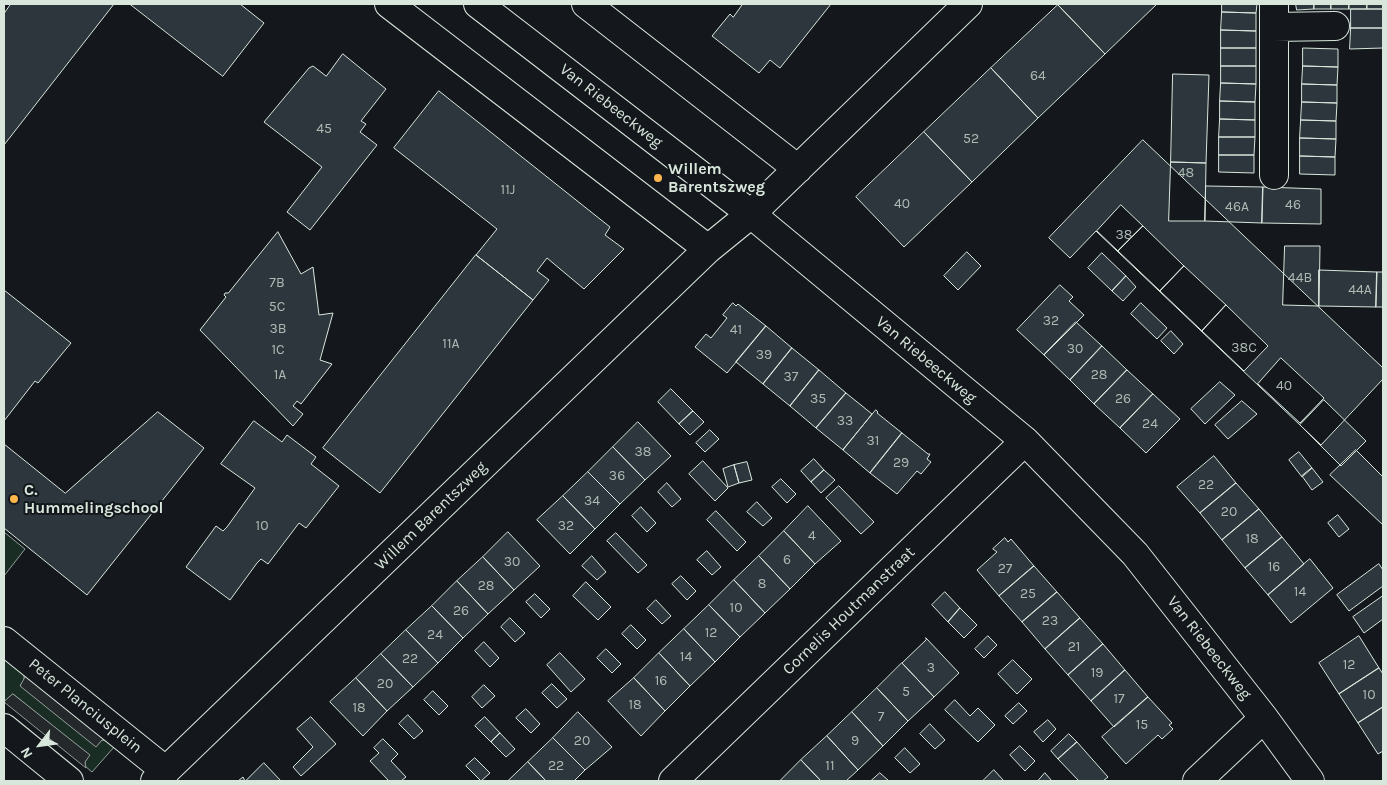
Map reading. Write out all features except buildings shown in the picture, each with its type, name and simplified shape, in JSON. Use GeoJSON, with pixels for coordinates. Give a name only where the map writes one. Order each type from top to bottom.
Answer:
{"type":"FeatureCollection","features":[{"type":"Feature","properties":{"kind":"street"},"geometry":{"type":"LineString","coordinates":[[389,4],[708,249]]}},
{"type":"Feature","properties":{"kind":"street","name":"Van Riebeeckweg"},"geometry":{"type":"LineString","coordinates":[[478,4],[751,214],[1025,441],[1135,554],[1264,718],[1310,781]]}},
{"type":"Feature","properties":{"kind":"street"},"geometry":{"type":"LineString","coordinates":[[586,4],[798,169]]}},
{"type":"Feature","properties":{"kind":"street","name":"Willem Barentszweg"},"geometry":{"type":"LineString","coordinates":[[161,776],[708,249],[751,214],[968,4]]}},
{"type":"Feature","properties":{"kind":"street"},"geometry":{"type":"LineString","coordinates":[[1274,175],[1274,16],[1335,26]]}},
{"type":"Feature","properties":{"kind":"street","name":"Cornelis Houtmanstraat"},"geometry":{"type":"LineString","coordinates":[[673,781],[1025,441]]}},
{"type":"Feature","properties":{"kind":"street","name":"Peter Planciusplein"},"geometry":{"type":"LineString","coordinates":[[4,641],[161,776]]}},
{"type":"Feature","properties":{"kind":"street"},"geometry":{"type":"LineString","coordinates":[[1197,781],[1264,718]]}},
{"type":"Feature","properties":{"kind":"street"},"geometry":{"type":"LineString","coordinates":[[4,728],[68,781]]}},
{"type":"Feature","properties":{"kind":"green space"},"geometry":{"type":"Polygon","coordinates":[[[4,532],[25,549],[4,576],[4,532]]]}},
{"type":"Feature","properties":{"kind":"green space"},"geometry":{"type":"Polygon","coordinates":[[[4,658],[24,674],[24,681],[20,685],[96,746],[102,740],[105,740],[115,746],[92,772],[85,766],[89,755],[13,694],[8,700],[4,701],[4,658]]]}},
{"type":"Feature","properties":{"kind":"shaded area"},"geometry":{"type":"Polygon","coordinates":[[[22,673],[107,740],[102,740],[96,747],[20,686],[25,677],[22,673]]]}},
{"type":"Feature","properties":{"kind":"shaded area"},"geometry":{"type":"Polygon","coordinates":[[[13,694],[90,755],[85,762],[86,768],[4,702],[13,694]]]}},
{"type":"Feature","properties":{"kind":"place","name":"Willem Barentszweg"},"geometry":{"type":"Point","coordinates":[658,178]}},
{"type":"Feature","properties":{"kind":"place","name":"C. Hummelingschool"},"geometry":{"type":"Point","coordinates":[14,499]}}]}
